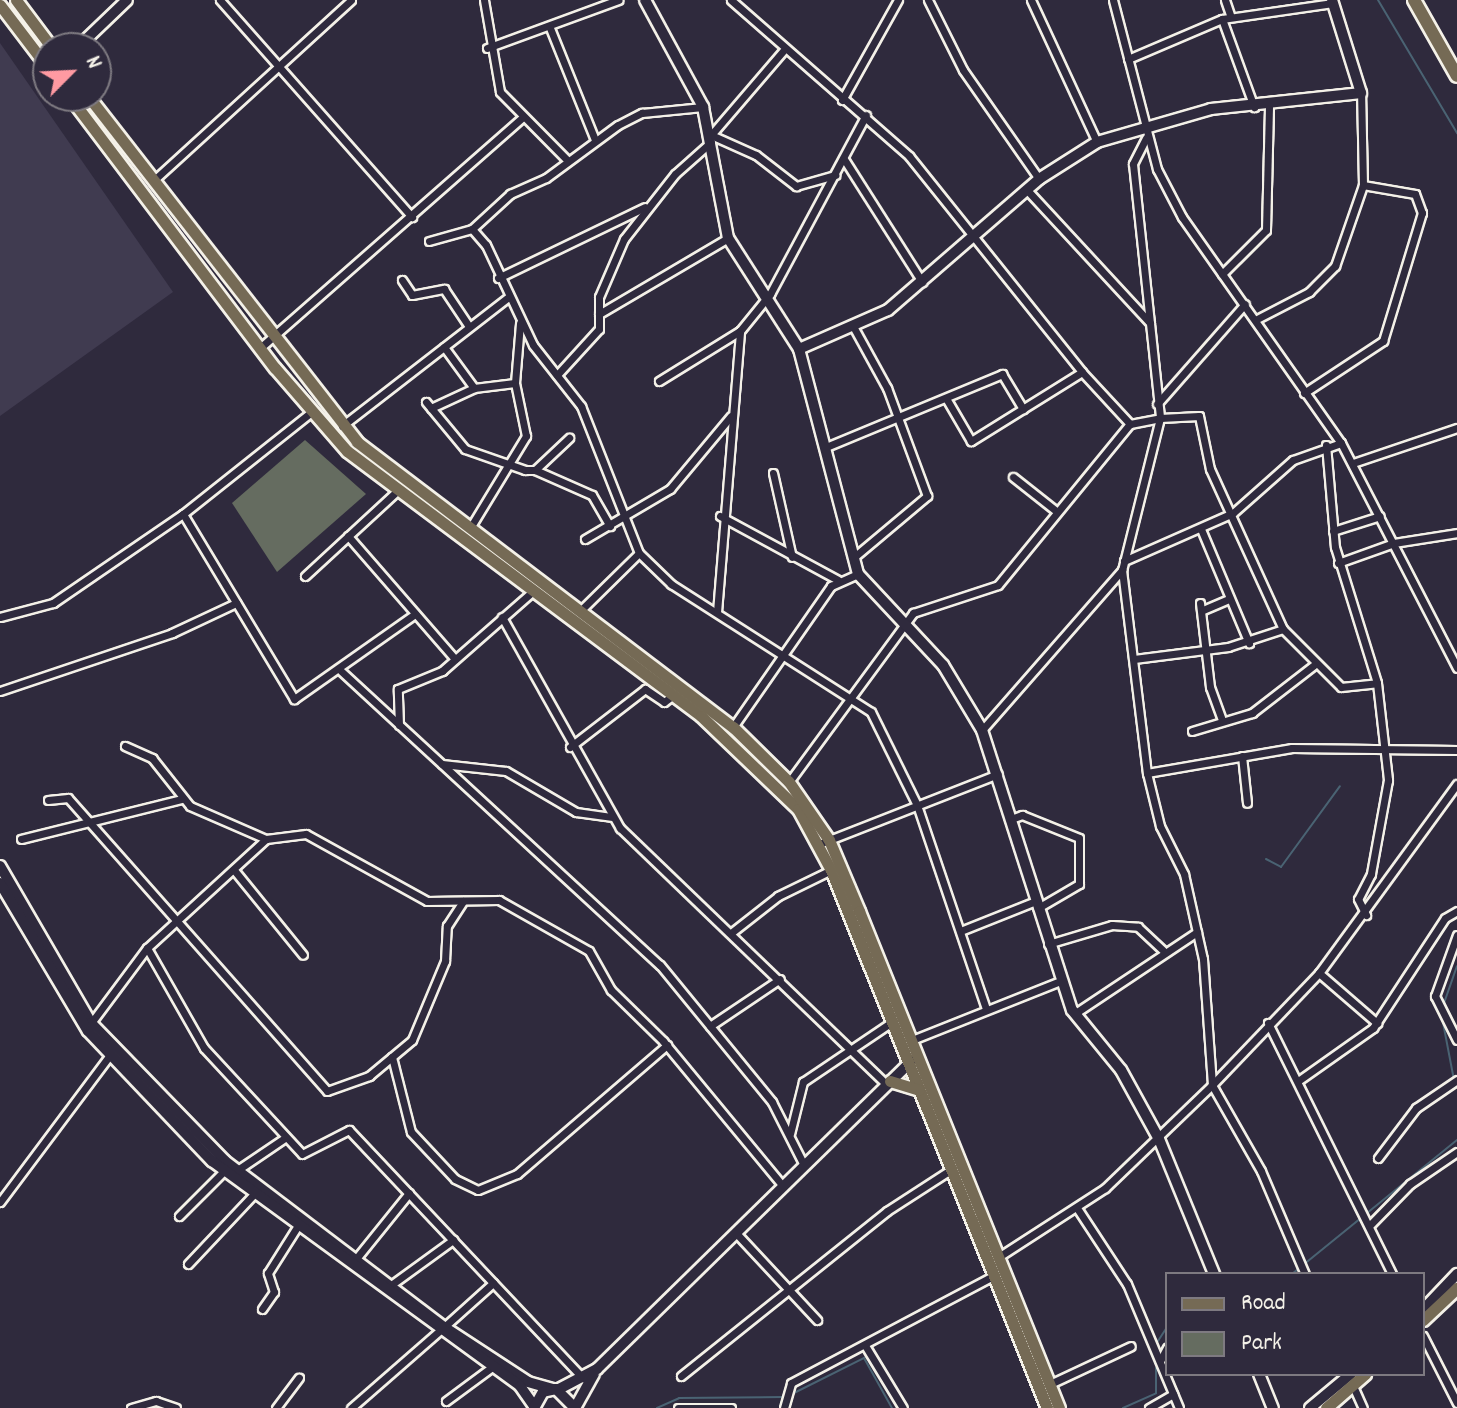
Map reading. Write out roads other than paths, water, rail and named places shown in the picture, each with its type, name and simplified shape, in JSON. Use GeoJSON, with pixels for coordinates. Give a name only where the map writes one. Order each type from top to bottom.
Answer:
{"type":"FeatureCollection","features":[{"type":"Feature","properties":{"kind":"highway"},"geometry":{"type":"LineString","coordinates":[[1414,0],[1457,76]]}},
{"type":"Feature","properties":{"kind":"main road"},"geometry":{"type":"LineString","coordinates":[[16,0],[40,32]]}},
{"type":"Feature","properties":{"kind":"main road"},"geometry":{"type":"LineString","coordinates":[[94,32],[127,0]]}},
{"type":"Feature","properties":{"kind":"main road"},"geometry":{"type":"LineString","coordinates":[[645,0],[703,107],[728,238],[770,294],[799,349],[808,403],[826,447],[858,574],[902,627],[943,665],[982,730],[1037,904],[1046,944],[1074,1014],[1121,1070],[1159,1139],[1213,1272]]}},
{"type":"Feature","properties":{"kind":"main road"},"geometry":{"type":"LineString","coordinates":[[799,349],[854,328],[923,283],[1039,179],[1097,142],[1143,125],[1361,93],[1333,1]]}},
{"type":"Feature","properties":{"kind":"main road"},"geometry":{"type":"LineString","coordinates":[[0,5],[32,47]]}},
{"type":"Feature","properties":{"kind":"main road"},"geometry":{"type":"LineString","coordinates":[[81,112],[310,413],[396,492],[672,696],[773,779],[824,842],[831,870],[892,1022],[914,1059],[1000,1256],[1059,1408]]}},
{"type":"Feature","properties":{"kind":"main road"},"geometry":{"type":"LineString","coordinates":[[100,112],[198,245],[342,426],[468,530],[733,727],[789,782],[824,842],[912,1040],[920,1091],[1047,1408]]}},
{"type":"Feature","properties":{"kind":"main road"},"geometry":{"type":"LineString","coordinates":[[188,253],[198,245]]}},
{"type":"Feature","properties":{"kind":"main road"},"geometry":{"type":"LineString","coordinates":[[0,866],[91,1023],[112,1052],[236,1171],[391,1285],[441,1329],[528,1382],[556,1389],[575,1408],[597,1369]]}},
{"type":"Feature","properties":{"kind":"main road"},"geometry":{"type":"LineString","coordinates":[[0,883],[59,990],[112,1052],[224,1171],[492,1367],[534,1407],[556,1389],[597,1369],[914,1059]]}},
{"type":"Feature","properties":{"kind":"main road"},"geometry":{"type":"LineString","coordinates":[[888,1083],[920,1091]]}},
{"type":"Feature","properties":{"kind":"main road"},"geometry":{"type":"LineString","coordinates":[[1425,1308],[1457,1274]]}},
{"type":"Feature","properties":{"kind":"main road"},"geometry":{"type":"LineString","coordinates":[[1425,1318],[1457,1288]]}},
{"type":"Feature","properties":{"kind":"main road"},"geometry":{"type":"LineString","coordinates":[[1260,1376],[1273,1408]]}},
{"type":"Feature","properties":{"kind":"main road"},"geometry":{"type":"LineString","coordinates":[[1310,1408],[1352,1380]]}},
{"type":"Feature","properties":{"kind":"main road"},"geometry":{"type":"LineString","coordinates":[[1326,1408],[1352,1380]]}},
{"type":"Feature","properties":{"kind":"street"},"geometry":{"type":"LineString","coordinates":[[220,0],[412,217]]}},
{"type":"Feature","properties":{"kind":"street"},"geometry":{"type":"LineString","coordinates":[[152,182],[276,61],[351,0]]}},
{"type":"Feature","properties":{"kind":"street"},"geometry":{"type":"LineString","coordinates":[[484,0],[487,48],[500,92],[522,118],[568,161]]}},
{"type":"Feature","properties":{"kind":"street"},"geometry":{"type":"LineString","coordinates":[[487,48],[550,28],[618,0]]}},
{"type":"Feature","properties":{"kind":"street"},"geometry":{"type":"LineString","coordinates":[[731,0],[783,51],[842,100],[866,115],[979,236],[1082,372],[1130,424]]}},
{"type":"Feature","properties":{"kind":"street"},"geometry":{"type":"LineString","coordinates":[[842,100],[898,0]]}},
{"type":"Feature","properties":{"kind":"street"},"geometry":{"type":"LineString","coordinates":[[928,0],[963,70],[1039,179]]}},
{"type":"Feature","properties":{"kind":"street"},"geometry":{"type":"LineString","coordinates":[[1031,0],[1097,142]]}},
{"type":"Feature","properties":{"kind":"street"},"geometry":{"type":"LineString","coordinates":[[1113,0],[1146,138],[1182,217],[1257,319],[1304,393],[1341,443],[1457,668]]}},
{"type":"Feature","properties":{"kind":"street"},"geometry":{"type":"LineString","coordinates":[[1225,0],[1231,17]]}},
{"type":"Feature","properties":{"kind":"street"},"geometry":{"type":"LineString","coordinates":[[1128,59],[1222,19],[1333,1]]}},
{"type":"Feature","properties":{"kind":"street"},"geometry":{"type":"LineString","coordinates":[[1222,19],[1254,107]]}},
{"type":"Feature","properties":{"kind":"street"},"geometry":{"type":"LineString","coordinates":[[550,28],[595,140]]}},
{"type":"Feature","properties":{"kind":"street"},"geometry":{"type":"LineString","coordinates":[[557,375],[587,347],[599,314],[608,267],[647,206],[711,138],[783,51]]}},
{"type":"Feature","properties":{"kind":"street"},"geometry":{"type":"LineString","coordinates":[[1257,319],[1309,292],[1335,266],[1363,185],[1361,93]]}},
{"type":"Feature","properties":{"kind":"street"},"geometry":{"type":"LineString","coordinates":[[429,241],[472,229],[510,194],[642,113],[703,107]]}},
{"type":"Feature","properties":{"kind":"street"},"geometry":{"type":"LineString","coordinates":[[1222,274],[1266,230],[1269,107]]}},
{"type":"Feature","properties":{"kind":"street"},"geometry":{"type":"LineString","coordinates":[[659,381],[740,331],[770,294],[866,115]]}},
{"type":"Feature","properties":{"kind":"street"},"geometry":{"type":"LineString","coordinates":[[260,348],[522,118]]}},
{"type":"Feature","properties":{"kind":"street"},"geometry":{"type":"LineString","coordinates":[[711,138],[756,155],[796,186],[835,175]]}},
{"type":"Feature","properties":{"kind":"street"},"geometry":{"type":"LineString","coordinates":[[1146,138],[1133,164],[1160,418],[1122,570],[1147,773],[1197,932],[1212,1085],[1305,1272]]}},
{"type":"Feature","properties":{"kind":"street"},"geometry":{"type":"LineString","coordinates":[[844,159],[923,283]]}},
{"type":"Feature","properties":{"kind":"street"},"geometry":{"type":"LineString","coordinates":[[1304,393],[1383,341],[1422,213],[1415,194],[1363,185]]}},
{"type":"Feature","properties":{"kind":"street"},"geometry":{"type":"LineString","coordinates":[[1027,190],[1150,323]]}},
{"type":"Feature","properties":{"kind":"street"},"geometry":{"type":"LineString","coordinates":[[498,278],[647,206]]}},
{"type":"Feature","properties":{"kind":"street"},"geometry":{"type":"LineString","coordinates":[[472,229],[520,322],[581,406],[625,510],[639,553],[717,612],[851,694],[871,712],[917,805],[963,930],[986,1009]]}},
{"type":"Feature","properties":{"kind":"street"},"geometry":{"type":"LineString","coordinates":[[599,314],[728,238]]}},
{"type":"Feature","properties":{"kind":"street"},"geometry":{"type":"LineString","coordinates":[[402,280],[412,295],[444,289],[468,325]]}},
{"type":"Feature","properties":{"kind":"street"},"geometry":{"type":"LineString","coordinates":[[342,426],[468,325],[507,298]]}},
{"type":"Feature","properties":{"kind":"street"},"geometry":{"type":"LineString","coordinates":[[1157,405],[1245,304]]}},
{"type":"Feature","properties":{"kind":"street"},"geometry":{"type":"LineString","coordinates":[[468,530],[526,436],[515,383],[520,322]]}},
{"type":"Feature","properties":{"kind":"street"},"geometry":{"type":"LineString","coordinates":[[853,558],[927,496],[900,421],[854,328]]}},
{"type":"Feature","properties":{"kind":"street"},"geometry":{"type":"LineString","coordinates":[[717,612],[720,516],[740,331]]}},
{"type":"Feature","properties":{"kind":"street"},"geometry":{"type":"LineString","coordinates":[[444,347],[474,388]]}},
{"type":"Feature","properties":{"kind":"street"},"geometry":{"type":"LineString","coordinates":[[947,400],[971,441],[1082,372]]}},
{"type":"Feature","properties":{"kind":"street"},"geometry":{"type":"LineString","coordinates":[[826,447],[900,421],[1002,374],[1023,409]]}},
{"type":"Feature","properties":{"kind":"street"},"geometry":{"type":"LineString","coordinates":[[515,383],[474,388],[428,405],[465,449],[535,470],[592,495],[610,526]]}},
{"type":"Feature","properties":{"kind":"street"},"geometry":{"type":"LineString","coordinates":[[0,617],[53,603],[183,514],[310,413]]}},
{"type":"Feature","properties":{"kind":"street"},"geometry":{"type":"LineString","coordinates":[[789,782],[913,613],[998,585],[1055,510],[1130,424],[1160,418],[1197,414],[1210,469],[1233,513],[1283,629],[1314,665],[1341,687],[1377,683]]}},
{"type":"Feature","properties":{"kind":"street"},"geometry":{"type":"LineString","coordinates":[[585,539],[610,526],[625,510],[670,489],[731,416]]}},
{"type":"Feature","properties":{"kind":"street"},"geometry":{"type":"LineString","coordinates":[[1353,463],[1457,428]]}},
{"type":"Feature","properties":{"kind":"street"},"geometry":{"type":"LineString","coordinates":[[535,470],[569,438]]}},
{"type":"Feature","properties":{"kind":"street"},"geometry":{"type":"LineString","coordinates":[[1124,561],[1233,513],[1293,460],[1326,445],[1341,443]]}},
{"type":"Feature","properties":{"kind":"street"},"geometry":{"type":"LineString","coordinates":[[1326,445],[1338,563],[1377,683],[1385,745],[1388,797],[1358,899],[1366,915]]}},
{"type":"Feature","properties":{"kind":"street"},"geometry":{"type":"LineString","coordinates":[[773,473],[792,557]]}},
{"type":"Feature","properties":{"kind":"street"},"geometry":{"type":"LineString","coordinates":[[1013,477],[1055,510]]}},
{"type":"Feature","properties":{"kind":"street"},"geometry":{"type":"LineString","coordinates":[[305,576],[396,492]]}},
{"type":"Feature","properties":{"kind":"street"},"geometry":{"type":"LineString","coordinates":[[183,514],[294,699],[341,671],[415,614]]}},
{"type":"Feature","properties":{"kind":"street"},"geometry":{"type":"LineString","coordinates":[[720,516],[838,580]]}},
{"type":"Feature","properties":{"kind":"street"},"geometry":{"type":"LineString","coordinates":[[1333,531],[1380,516]]}},
{"type":"Feature","properties":{"kind":"street"},"geometry":{"type":"LineString","coordinates":[[1201,529],[1249,643]]}},
{"type":"Feature","properties":{"kind":"street"},"geometry":{"type":"LineString","coordinates":[[1338,563],[1394,543],[1456,533]]}},
{"type":"Feature","properties":{"kind":"street"},"geometry":{"type":"LineString","coordinates":[[348,536],[455,659]]}},
{"type":"Feature","properties":{"kind":"street"},"geometry":{"type":"LineString","coordinates":[[579,612],[639,553]]}},
{"type":"Feature","properties":{"kind":"street"},"geometry":{"type":"LineString","coordinates":[[982,730],[1122,570]]}},
{"type":"Feature","properties":{"kind":"street"},"geometry":{"type":"LineString","coordinates":[[733,727],[838,580],[858,574]]}},
{"type":"Feature","properties":{"kind":"street"},"geometry":{"type":"LineString","coordinates":[[399,725],[398,689],[455,659],[532,592]]}},
{"type":"Feature","properties":{"kind":"street"},"geometry":{"type":"LineString","coordinates":[[1222,720],[1202,606],[1229,599]]}},
{"type":"Feature","properties":{"kind":"street"},"geometry":{"type":"LineString","coordinates":[[0,691],[172,633],[236,603]]}},
{"type":"Feature","properties":{"kind":"street"},"geometry":{"type":"LineString","coordinates":[[502,617],[570,747],[613,817],[888,1083]]}},
{"type":"Feature","properties":{"kind":"street"},"geometry":{"type":"LineString","coordinates":[[1134,659],[1249,643],[1283,629]]}},
{"type":"Feature","properties":{"kind":"street"},"geometry":{"type":"LineString","coordinates":[[1192,731],[1271,703],[1314,665]]}},
{"type":"Feature","properties":{"kind":"street"},"geometry":{"type":"LineString","coordinates":[[341,671],[660,965],[710,1026],[790,1134],[804,1165]]}},
{"type":"Feature","properties":{"kind":"street"},"geometry":{"type":"LineString","coordinates":[[570,747],[645,689],[664,702],[672,696]]}},
{"type":"Feature","properties":{"kind":"street"},"geometry":{"type":"LineString","coordinates":[[1147,773],[1242,756],[1385,745],[1457,750]]}},
{"type":"Feature","properties":{"kind":"street"},"geometry":{"type":"LineString","coordinates":[[125,746],[152,758],[181,799],[266,839],[306,834],[427,901],[499,900],[589,951],[611,990],[667,1045],[783,1186]]}},
{"type":"Feature","properties":{"kind":"street"},"geometry":{"type":"LineString","coordinates":[[1242,756],[1247,803]]}},
{"type":"Feature","properties":{"kind":"street"},"geometry":{"type":"LineString","coordinates":[[442,764],[506,771],[576,812],[613,817]]}},
{"type":"Feature","properties":{"kind":"street"},"geometry":{"type":"LineString","coordinates":[[824,842],[998,774]]}},
{"type":"Feature","properties":{"kind":"street"},"geometry":{"type":"LineString","coordinates":[[1000,1256],[1077,1208],[1159,1139],[1212,1085],[1319,973],[1366,915],[1457,784]]}},
{"type":"Feature","properties":{"kind":"street"},"geometry":{"type":"LineString","coordinates":[[48,800],[68,798],[84,820],[180,920],[318,1087],[339,1092],[412,1040],[431,1003],[447,926],[463,901]]}},
{"type":"Feature","properties":{"kind":"street"},"geometry":{"type":"LineString","coordinates":[[21,839],[84,820],[181,799]]}},
{"type":"Feature","properties":{"kind":"street"},"geometry":{"type":"LineString","coordinates":[[963,930],[1037,904],[1079,884],[1079,838],[1022,815],[1011,819]]}},
{"type":"Feature","properties":{"kind":"street"},"geometry":{"type":"LineString","coordinates":[[91,1023],[147,948],[266,839]]}},
{"type":"Feature","properties":{"kind":"street"},"geometry":{"type":"LineString","coordinates":[[234,870],[303,955]]}},
{"type":"Feature","properties":{"kind":"street"},"geometry":{"type":"LineString","coordinates":[[731,933],[778,896],[831,870]]}},
{"type":"Feature","properties":{"kind":"street"},"geometry":{"type":"LineString","coordinates":[[1298,1081],[1377,1023],[1445,918],[1457,911]]}},
{"type":"Feature","properties":{"kind":"street"},"geometry":{"type":"LineString","coordinates":[[1046,944],[1112,925],[1138,927],[1163,950]]}},
{"type":"Feature","properties":{"kind":"street"},"geometry":{"type":"LineString","coordinates":[[1074,1014],[1163,950],[1197,932]]}},
{"type":"Feature","properties":{"kind":"street"},"geometry":{"type":"LineString","coordinates":[[1457,935],[1437,1003],[1448,1011],[1457,1040]]}},
{"type":"Feature","properties":{"kind":"street"},"geometry":{"type":"LineString","coordinates":[[147,948],[204,1048],[304,1155],[349,1130],[583,1378]]}},
{"type":"Feature","properties":{"kind":"street"},"geometry":{"type":"LineString","coordinates":[[1319,973],[1377,1023]]}},
{"type":"Feature","properties":{"kind":"street"},"geometry":{"type":"LineString","coordinates":[[710,1026],[780,979]]}},
{"type":"Feature","properties":{"kind":"street"},"geometry":{"type":"LineString","coordinates":[[912,1040],[1060,981]]}},
{"type":"Feature","properties":{"kind":"street"},"geometry":{"type":"LineString","coordinates":[[790,1134],[803,1082],[892,1022]]}},
{"type":"Feature","properties":{"kind":"street"},"geometry":{"type":"LineString","coordinates":[[1268,1023],[1391,1272]]}},
{"type":"Feature","properties":{"kind":"street"},"geometry":{"type":"LineString","coordinates":[[392,1057],[411,1132],[455,1179],[478,1190],[517,1174],[667,1045]]}},
{"type":"Feature","properties":{"kind":"street"},"geometry":{"type":"LineString","coordinates":[[0,1202],[112,1052]]}},
{"type":"Feature","properties":{"kind":"street"},"geometry":{"type":"LineString","coordinates":[[1378,1158],[1416,1108],[1457,1080]]}},
{"type":"Feature","properties":{"kind":"street"},"geometry":{"type":"LineString","coordinates":[[236,1171],[286,1137]]}},
{"type":"Feature","properties":{"kind":"street"},"geometry":{"type":"LineString","coordinates":[[1368,1222],[1410,1184],[1457,1152]]}},
{"type":"Feature","properties":{"kind":"street"},"geometry":{"type":"LineString","coordinates":[[681,1376],[792,1291],[887,1211],[952,1169]]}},
{"type":"Feature","properties":{"kind":"street"},"geometry":{"type":"LineString","coordinates":[[179,1216],[224,1171]]}},
{"type":"Feature","properties":{"kind":"street"},"geometry":{"type":"LineString","coordinates":[[355,1260],[409,1193]]}},
{"type":"Feature","properties":{"kind":"street"},"geometry":{"type":"LineString","coordinates":[[188,1264],[253,1195]]}},
{"type":"Feature","properties":{"kind":"street"},"geometry":{"type":"LineString","coordinates":[[1077,1208],[1127,1284],[1165,1374]]}},
{"type":"Feature","properties":{"kind":"street"},"geometry":{"type":"LineString","coordinates":[[262,1309],[274,1292],[268,1273],[297,1227]]}},
{"type":"Feature","properties":{"kind":"street"},"geometry":{"type":"LineString","coordinates":[[736,1233],[817,1320]]}},
{"type":"Feature","properties":{"kind":"street"},"geometry":{"type":"LineString","coordinates":[[391,1285],[453,1240]]}},
{"type":"Feature","properties":{"kind":"street"},"geometry":{"type":"LineString","coordinates":[[784,1408],[791,1395],[791,1383],[866,1347],[995,1275]]}},
{"type":"Feature","properties":{"kind":"street"},"geometry":{"type":"LineString","coordinates":[[351,1408],[493,1283]]}},
{"type":"Feature","properties":{"kind":"street"},"geometry":{"type":"LineString","coordinates":[[1425,1340],[1457,1403]]}},
{"type":"Feature","properties":{"kind":"street"},"geometry":{"type":"LineString","coordinates":[[1050,1384],[1131,1346]]}},
{"type":"Feature","properties":{"kind":"street"},"geometry":{"type":"LineString","coordinates":[[866,1347],[903,1408]]}},
{"type":"Feature","properties":{"kind":"street"},"geometry":{"type":"LineString","coordinates":[[1160,1361],[1165,1352]]}},
{"type":"Feature","properties":{"kind":"street"},"geometry":{"type":"LineString","coordinates":[[446,1401],[492,1367]]}},
{"type":"Feature","properties":{"kind":"street"},"geometry":{"type":"LineString","coordinates":[[1166,1376],[1179,1408]]}},
{"type":"Feature","properties":{"kind":"street"},"geometry":{"type":"LineString","coordinates":[[276,1408],[299,1378]]}},
{"type":"Feature","properties":{"kind":"street"},"geometry":{"type":"LineString","coordinates":[[1352,1380],[1363,1408]]}},
{"type":"Feature","properties":{"kind":"street"},"geometry":{"type":"LineString","coordinates":[[1149,1408],[1173,1394]]}},
{"type":"Feature","properties":{"kind":"street"},"geometry":{"type":"LineString","coordinates":[[131,1408],[156,1401],[176,1408]]}},
{"type":"Feature","properties":{"kind":"street"},"geometry":{"type":"LineString","coordinates":[[678,1408],[731,1408]]}},
{"type":"Feature","properties":{"kind":"waterway"},"geometry":{"type":"LineString","coordinates":[[1378,0],[1457,133]]}},
{"type":"Feature","properties":{"kind":"waterway"},"geometry":{"type":"LineString","coordinates":[[1266,859],[1281,867],[1340,786]]}},
{"type":"Feature","properties":{"kind":"waterway"},"geometry":{"type":"LineString","coordinates":[[1443,1006],[1457,966]]}},
{"type":"Feature","properties":{"kind":"waterway"},"geometry":{"type":"LineString","coordinates":[[1441,1012],[1454,1080]]}},
{"type":"Feature","properties":{"kind":"waterway"},"geometry":{"type":"LineString","coordinates":[[1294,1272],[1457,1140]]}},
{"type":"Feature","properties":{"kind":"waterway"},"geometry":{"type":"LineString","coordinates":[[1158,1341],[1165,1330]]}},
{"type":"Feature","properties":{"kind":"waterway"},"geometry":{"type":"LineString","coordinates":[[790,1395],[864,1358],[892,1408]]}},
{"type":"Feature","properties":{"kind":"waterway"},"geometry":{"type":"LineString","coordinates":[[1123,1408],[1156,1393],[1156,1368]]}},
{"type":"Feature","properties":{"kind":"waterway"},"geometry":{"type":"LineString","coordinates":[[657,1408],[679,1398],[784,1397]]}}]}
